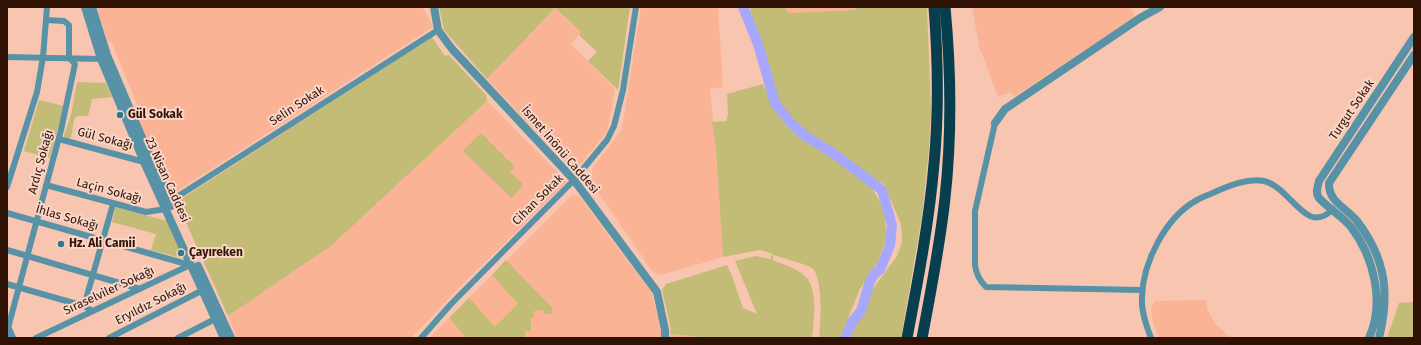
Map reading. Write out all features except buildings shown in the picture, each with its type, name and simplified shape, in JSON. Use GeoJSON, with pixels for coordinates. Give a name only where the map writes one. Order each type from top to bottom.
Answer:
{"type":"FeatureCollection","features":[{"type":"Feature","properties":{"kind":"highway"},"geometry":{"type":"LineString","coordinates":[[907,338],[927,223],[934,164],[937,101],[934,7]]}},
{"type":"Feature","properties":{"kind":"highway"},"geometry":{"type":"LineString","coordinates":[[922,338],[942,227],[948,165],[950,104],[945,7]]}},
{"type":"Feature","properties":{"kind":"street"},"geometry":{"type":"LineString","coordinates":[[7,187],[37,92],[43,57],[47,7]]}},
{"type":"Feature","properties":{"kind":"street","name":"23 Nisan Caddesi"},"geometry":{"type":"LineString","coordinates":[[85,7],[101,59],[144,162],[168,205],[231,338]]}},
{"type":"Feature","properties":{"kind":"street","name":"23 Nisan Caddesi"},"geometry":{"type":"LineString","coordinates":[[92,7],[107,55],[191,265],[224,338]]}},
{"type":"Feature","properties":{"kind":"street","name":"İsmet İnönü Caddesi"},"geometry":{"type":"LineString","coordinates":[[434,7],[438,30],[452,49],[574,180],[657,292],[665,330],[665,338]]}},
{"type":"Feature","properties":{"kind":"street","name":"Cihan Sokak"},"geometry":{"type":"LineString","coordinates":[[421,338],[451,304],[574,180],[607,140],[614,126],[623,90],[636,7]]}},
{"type":"Feature","properties":{"kind":"street"},"geometry":{"type":"LineString","coordinates":[[1142,290],[986,287],[980,281],[976,272],[975,211],[995,123],[1005,109],[1140,18],[1160,7]]}},
{"type":"Feature","properties":{"kind":"street","name":"Ardıç Sokağı"},"geometry":{"type":"LineString","coordinates":[[7,327],[59,139],[75,64],[69,58],[68,25],[64,21],[46,20]]}},
{"type":"Feature","properties":{"kind":"street","name":"Selin Sokak"},"geometry":{"type":"LineString","coordinates":[[168,205],[438,30]]}},
{"type":"Feature","properties":{"kind":"street","name":"Turgut Sokak"},"geometry":{"type":"LineString","coordinates":[[1333,209],[1318,198],[1317,190],[1319,181],[1414,38]]}},
{"type":"Feature","properties":{"kind":"street","name":"Turgut Sokak"},"geometry":{"type":"LineString","coordinates":[[1329,186],[1329,183],[1414,56]]}},
{"type":"Feature","properties":{"kind":"street"},"geometry":{"type":"LineString","coordinates":[[7,57],[101,59]]}},
{"type":"Feature","properties":{"kind":"street","name":"Gül Sokağı"},"geometry":{"type":"LineString","coordinates":[[59,139],[144,162]]}},
{"type":"Feature","properties":{"kind":"street"},"geometry":{"type":"LineString","coordinates":[[1151,338],[1145,320],[1142,290],[1149,259],[1165,230],[1197,200],[1228,186],[1264,181],[1282,189],[1310,217],[1320,219],[1326,216],[1333,209],[1351,227],[1364,248],[1376,284],[1376,313],[1373,330],[1369,338]]}},
{"type":"Feature","properties":{"kind":"street","name":"Laçin Sokağı"},"geometry":{"type":"LineString","coordinates":[[46,185],[146,212],[168,205]]}},
{"type":"Feature","properties":{"kind":"street"},"geometry":{"type":"LineString","coordinates":[[1318,185],[1329,186],[1328,190],[1334,200],[1356,221],[1374,249],[1384,280],[1385,297],[1384,314],[1378,338]]}},
{"type":"Feature","properties":{"kind":"street"},"geometry":{"type":"LineString","coordinates":[[84,306],[113,204]]}},
{"type":"Feature","properties":{"kind":"street","name":"İhlas Sokağı"},"geometry":{"type":"LineString","coordinates":[[7,213],[191,265]]}},
{"type":"Feature","properties":{"kind":"street"},"geometry":{"type":"LineString","coordinates":[[7,250],[140,289]]}},
{"type":"Feature","properties":{"kind":"street","name":"Sıraselviler Sokağı"},"geometry":{"type":"LineString","coordinates":[[36,338],[191,265]]}},
{"type":"Feature","properties":{"kind":"street"},"geometry":{"type":"LineString","coordinates":[[7,284],[84,306],[93,311]]}},
{"type":"Feature","properties":{"kind":"street","name":"Eryıldız Sokağı"},"geometry":{"type":"LineString","coordinates":[[109,338],[203,290]]}},
{"type":"Feature","properties":{"kind":"street"},"geometry":{"type":"LineString","coordinates":[[178,338],[215,319]]}},
{"type":"Feature","properties":{"kind":"street"},"geometry":{"type":"LineString","coordinates":[[7,327],[12,338]]}},
{"type":"Feature","properties":{"kind":"shaded area"},"geometry":{"type":"Polygon","coordinates":[[[97,7],[423,7],[433,27],[171,195],[132,109],[138,106],[111,41],[108,42],[97,7]]]}},
{"type":"Feature","properties":{"kind":"shaded area"},"geometry":{"type":"Polygon","coordinates":[[[439,7],[630,7],[618,90],[588,61],[597,52],[579,35],[581,32],[555,8],[487,79],[444,30],[439,7]]]}},
{"type":"Feature","properties":{"kind":"shaded area"},"geometry":{"type":"Polygon","coordinates":[[[641,7],[718,7],[723,87],[710,89],[716,149],[723,257],[661,275],[653,272],[591,182],[592,169],[622,129],[641,7]]]}},
{"type":"Feature","properties":{"kind":"shaded area"},"geometry":{"type":"Polygon","coordinates":[[[751,7],[785,7],[788,13],[855,10],[856,7],[927,7],[931,111],[929,148],[922,216],[901,338],[850,338],[869,294],[897,256],[902,242],[901,224],[884,184],[857,169],[824,146],[794,122],[783,110],[774,95],[763,48],[750,11],[751,7]]]}},
{"type":"Feature","properties":{"kind":"shaded area"},"geometry":{"type":"Polygon","coordinates":[[[785,7],[856,7],[856,10],[788,13],[785,7]]]}},
{"type":"Feature","properties":{"kind":"shaded area"},"geometry":{"type":"Polygon","coordinates":[[[972,7],[1130,7],[1135,17],[1014,97],[1011,92],[998,97],[979,46],[972,7]]]}},
{"type":"Feature","properties":{"kind":"shaded area"},"geometry":{"type":"Polygon","coordinates":[[[554,8],[581,32],[571,44],[615,89],[607,132],[579,166],[570,167],[487,79],[554,8]]]}},
{"type":"Feature","properties":{"kind":"shaded area"},"geometry":{"type":"Polygon","coordinates":[[[432,37],[445,56],[449,55],[486,95],[487,101],[331,246],[228,316],[179,207],[181,199],[432,37]]]}},
{"type":"Feature","properties":{"kind":"shaded area"},"geometry":{"type":"Polygon","coordinates":[[[77,82],[106,83],[112,97],[92,99],[88,116],[77,116],[74,120],[71,138],[65,138],[64,135],[71,115],[77,82]]]}},
{"type":"Feature","properties":{"kind":"shaded area"},"geometry":{"type":"Polygon","coordinates":[[[763,84],[775,109],[803,139],[829,153],[869,183],[884,208],[887,236],[878,262],[860,289],[840,338],[819,338],[821,312],[820,290],[816,273],[809,266],[774,255],[772,260],[798,271],[810,282],[814,297],[814,323],[812,338],[710,338],[670,334],[671,329],[662,290],[666,284],[727,265],[743,308],[757,314],[735,261],[755,256],[770,259],[773,254],[760,250],[723,257],[716,149],[712,122],[726,121],[728,115],[727,94],[763,84]]]}},
{"type":"Feature","properties":{"kind":"shaded area"},"geometry":{"type":"Polygon","coordinates":[[[39,100],[64,106],[50,158],[24,151],[39,100]]]}},
{"type":"Feature","properties":{"kind":"shaded area"},"geometry":{"type":"Polygon","coordinates":[[[487,101],[567,182],[470,277],[411,338],[237,338],[228,316],[331,246],[487,101]]]}},
{"type":"Feature","properties":{"kind":"shaded area"},"geometry":{"type":"Polygon","coordinates":[[[481,133],[515,167],[510,172],[522,183],[522,187],[511,198],[463,151],[481,133]]]}},
{"type":"Feature","properties":{"kind":"shaded area"},"geometry":{"type":"Polygon","coordinates":[[[572,195],[579,196],[652,293],[661,331],[661,338],[429,338],[572,195]]]}},
{"type":"Feature","properties":{"kind":"shaded area"},"geometry":{"type":"Polygon","coordinates":[[[116,207],[167,221],[182,253],[181,258],[151,250],[156,234],[112,222],[116,207]]]}},
{"type":"Feature","properties":{"kind":"shaded area"},"geometry":{"type":"Polygon","coordinates":[[[506,260],[552,308],[552,314],[544,314],[543,310],[534,311],[534,318],[531,318],[531,331],[525,331],[525,338],[467,338],[449,318],[469,298],[495,327],[518,304],[492,275],[506,260]]]}},
{"type":"Feature","properties":{"kind":"shaded area"},"geometry":{"type":"Polygon","coordinates":[[[1206,300],[1207,309],[1215,324],[1231,338],[1159,338],[1153,323],[1151,306],[1156,301],[1206,300]]]}},
{"type":"Feature","properties":{"kind":"shaded area"},"geometry":{"type":"Polygon","coordinates":[[[1414,302],[1414,338],[1387,338],[1399,303],[1414,302]]]}},
{"type":"Feature","properties":{"kind":"shaded area"},"geometry":{"type":"Polygon","coordinates":[[[670,334],[698,337],[710,338],[670,338],[670,334]]]}},
{"type":"Feature","properties":{"kind":"waterway"},"geometry":{"type":"LineString","coordinates":[[743,7],[758,44],[775,103],[790,122],[804,135],[833,153],[882,190],[892,225],[890,245],[880,270],[875,273],[870,281],[861,311],[852,322],[845,338]]}},
{"type":"Feature","properties":{"kind":"place","name":"Gül Sokak"},"geometry":{"type":"Point","coordinates":[120,115]}},
{"type":"Feature","properties":{"kind":"place","name":"Hz. Ali Camii"},"geometry":{"type":"Point","coordinates":[61,244]}},
{"type":"Feature","properties":{"kind":"place","name":"Çayıreken"},"geometry":{"type":"Point","coordinates":[181,253]}}]}
